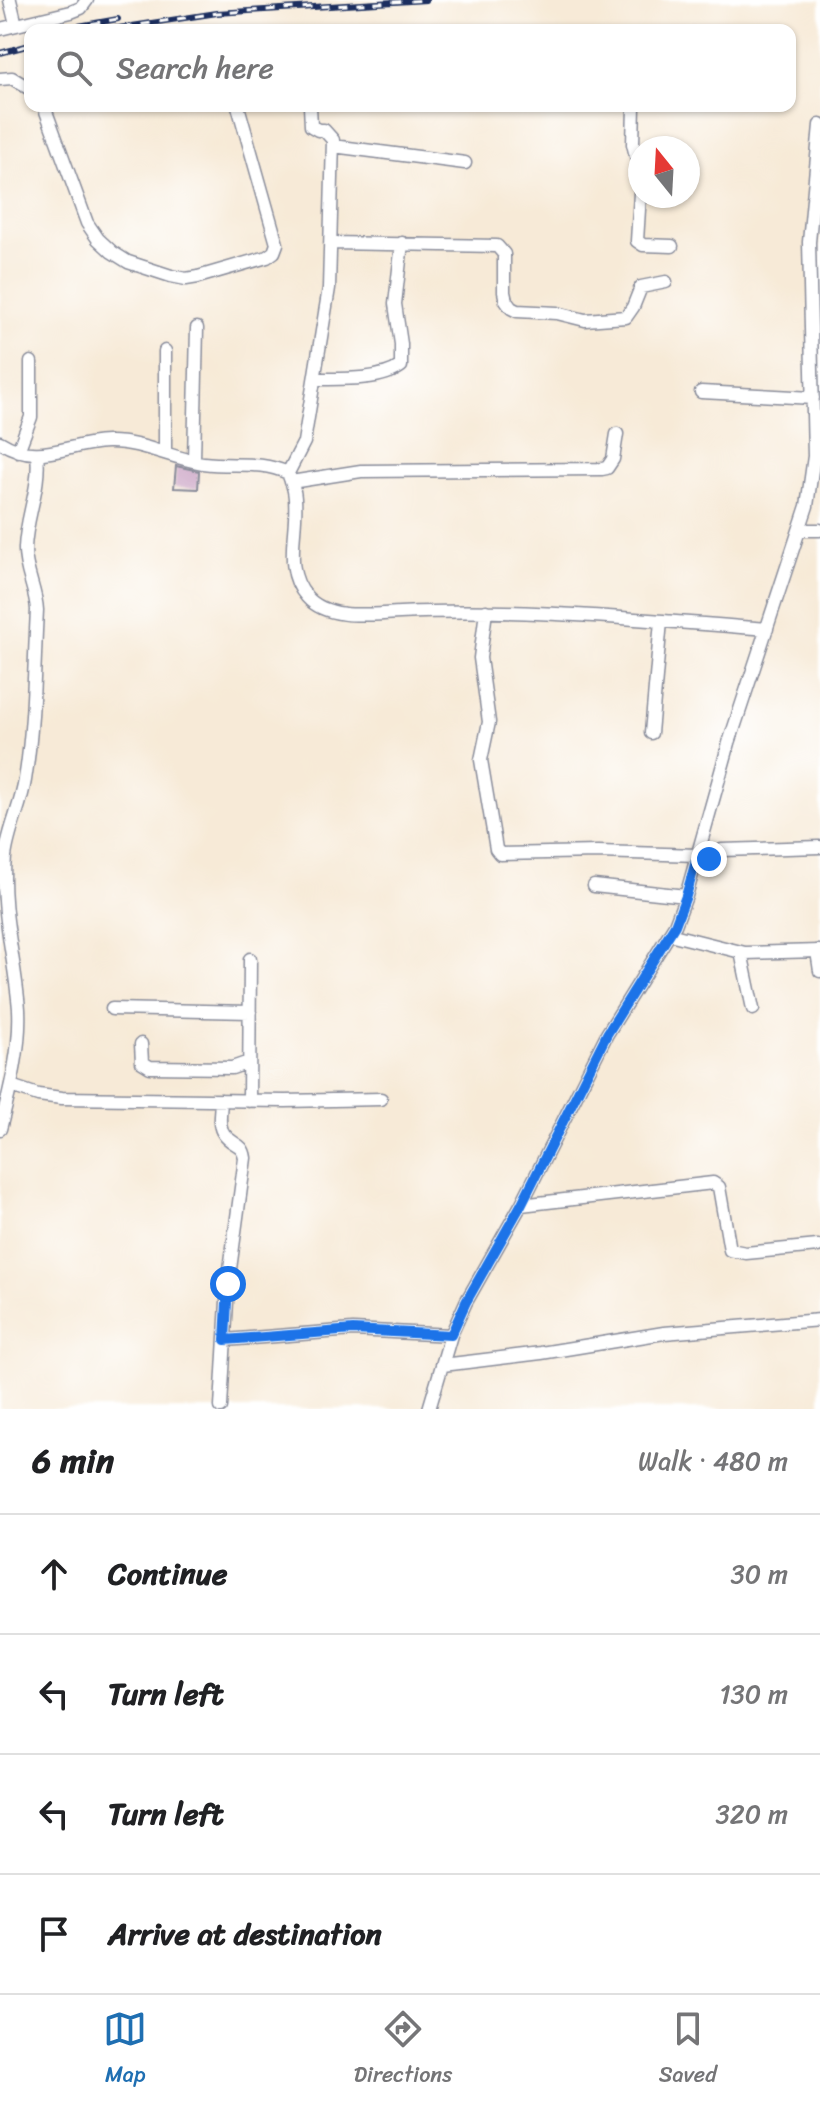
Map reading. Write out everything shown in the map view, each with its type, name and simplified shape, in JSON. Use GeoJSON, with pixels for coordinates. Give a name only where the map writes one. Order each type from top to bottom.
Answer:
{"type":"FeatureCollection","features":[{"type":"Feature","properties":{"kind":"street"},"geometry":{"type":"LineString","coordinates":[[10,0],[16,25]]}},
{"type":"Feature","properties":{"kind":"street"},"geometry":{"type":"LineString","coordinates":[[0,29],[71,12],[81,8],[87,0]]}},
{"type":"Feature","properties":{"kind":"street"},"geometry":{"type":"LineString","coordinates":[[0,79],[12,78],[24,85]]}},
{"type":"Feature","properties":{"kind":"street"},"geometry":{"type":"LineString","coordinates":[[46,112],[87,223],[98,239],[128,262],[186,279],[267,257],[274,252],[277,244],[240,112]]}},
{"type":"Feature","properties":{"kind":"street"},"geometry":{"type":"LineString","coordinates":[[290,478],[304,442],[329,288],[332,243],[333,146],[330,134],[311,126],[310,112]]}},
{"type":"Feature","properties":{"kind":"street"},"geometry":{"type":"LineString","coordinates":[[633,136],[634,112]]}},
{"type":"Feature","properties":{"kind":"street"},"geometry":{"type":"LineString","coordinates":[[429,1409],[451,1335],[466,1302],[521,1205],[607,1034],[669,934],[686,896],[729,743],[800,530],[812,480],[815,395],[809,242],[816,194],[820,125]]}},
{"type":"Feature","properties":{"kind":"street"},"geometry":{"type":"LineString","coordinates":[[333,146],[465,163]]}},
{"type":"Feature","properties":{"kind":"street"},"geometry":{"type":"LineString","coordinates":[[639,208],[639,244],[672,246]]}},
{"type":"Feature","properties":{"kind":"street"},"geometry":{"type":"LineString","coordinates":[[332,243],[497,246],[504,254],[506,301],[517,311],[557,313],[585,320],[618,319],[630,314],[641,287],[666,282]]}},
{"type":"Feature","properties":{"kind":"street"},"geometry":{"type":"LineString","coordinates":[[315,379],[354,379],[389,373],[401,366],[395,304],[402,243]]}},
{"type":"Feature","properties":{"kind":"street"},"geometry":{"type":"LineString","coordinates":[[194,460],[197,328]]}},
{"type":"Feature","properties":{"kind":"street"},"geometry":{"type":"LineString","coordinates":[[165,351],[165,452]]}},
{"type":"Feature","properties":{"kind":"street"},"geometry":{"type":"LineString","coordinates":[[18,451],[31,417],[31,362]]}},
{"type":"Feature","properties":{"kind":"street"},"geometry":{"type":"LineString","coordinates":[[701,392],[815,395]]}},
{"type":"Feature","properties":{"kind":"street"},"geometry":{"type":"LineString","coordinates":[[290,478],[361,471],[602,469],[607,468],[613,459],[617,434]]}},
{"type":"Feature","properties":{"kind":"street"},"geometry":{"type":"LineString","coordinates":[[0,442],[18,451],[37,454],[109,442],[133,443],[218,464],[269,465],[290,478],[295,491],[291,547],[295,571],[307,598],[322,609],[349,614],[486,611],[767,629]]}},
{"type":"Feature","properties":{"kind":"street"},"geometry":{"type":"LineString","coordinates":[[0,1129],[11,1086],[19,1032],[5,858],[26,780],[37,610],[25,549],[38,478],[37,454]]}},
{"type":"Feature","properties":{"kind":"street"},"geometry":{"type":"LineString","coordinates":[[800,530],[820,530]]}},
{"type":"Feature","properties":{"kind":"street"},"geometry":{"type":"LineString","coordinates":[[486,611],[480,658],[489,722],[481,760],[496,849],[500,854],[575,851],[706,860],[722,850],[820,847]]}},
{"type":"Feature","properties":{"kind":"street"},"geometry":{"type":"LineString","coordinates":[[651,733],[661,621]]}},
{"type":"Feature","properties":{"kind":"street"},"geometry":{"type":"LineString","coordinates":[[594,886],[686,896]]}},
{"type":"Feature","properties":{"kind":"street"},"geometry":{"type":"LineString","coordinates":[[669,934],[741,952],[818,951],[820,971]]}},
{"type":"Feature","properties":{"kind":"street"},"geometry":{"type":"LineString","coordinates":[[741,952],[753,1009]]}},
{"type":"Feature","properties":{"kind":"street"},"geometry":{"type":"LineString","coordinates":[[249,1101],[250,959]]}},
{"type":"Feature","properties":{"kind":"street"},"geometry":{"type":"LineString","coordinates":[[112,1009],[250,1012]]}},
{"type":"Feature","properties":{"kind":"street"},"geometry":{"type":"LineString","coordinates":[[141,1044],[142,1062],[150,1067],[232,1068],[249,1062]]}},
{"type":"Feature","properties":{"kind":"street"},"geometry":{"type":"LineString","coordinates":[[11,1086],[38,1095],[62,1098],[249,1101],[381,1099]]}},
{"type":"Feature","properties":{"kind":"street"},"geometry":{"type":"LineString","coordinates":[[221,1100],[221,1129],[228,1139],[244,1150],[245,1158],[228,1284],[221,1407]]}},
{"type":"Feature","properties":{"kind":"street"},"geometry":{"type":"LineString","coordinates":[[521,1205],[713,1183],[719,1187],[730,1250],[746,1253],[818,1246]]}},
{"type":"Feature","properties":{"kind":"street"},"geometry":{"type":"LineString","coordinates":[[443,1365],[664,1333],[820,1320]]}},
{"type":"Feature","properties":{"kind":"street"},"geometry":{"type":"LineString","coordinates":[[225,1340],[353,1330],[451,1335]]}},
{"type":"Feature","properties":{"kind":"building"},"geometry":{"type":"Polygon","coordinates":[[[176,466],[199,471],[198,489],[174,488],[176,466]]]}},
{"type":"Feature","properties":{"kind":"railway"},"geometry":{"type":"LineString","coordinates":[[145,24],[217,13],[426,0]]}},
{"type":"Feature","properties":{"kind":"railway"},"geometry":{"type":"LineString","coordinates":[[90,24],[118,19]]}},
{"type":"Feature","properties":{"kind":"railway"},"geometry":{"type":"LineString","coordinates":[[0,53],[24,47]]}},
{"type":"Feature","properties":{"kind":"route"},"geometry":{"type":"LineString","coordinates":[[228,1284],[225,1340],[353,1330],[451,1335],[607,1034],[675,925],[696,861],[709,859]]}}]}
